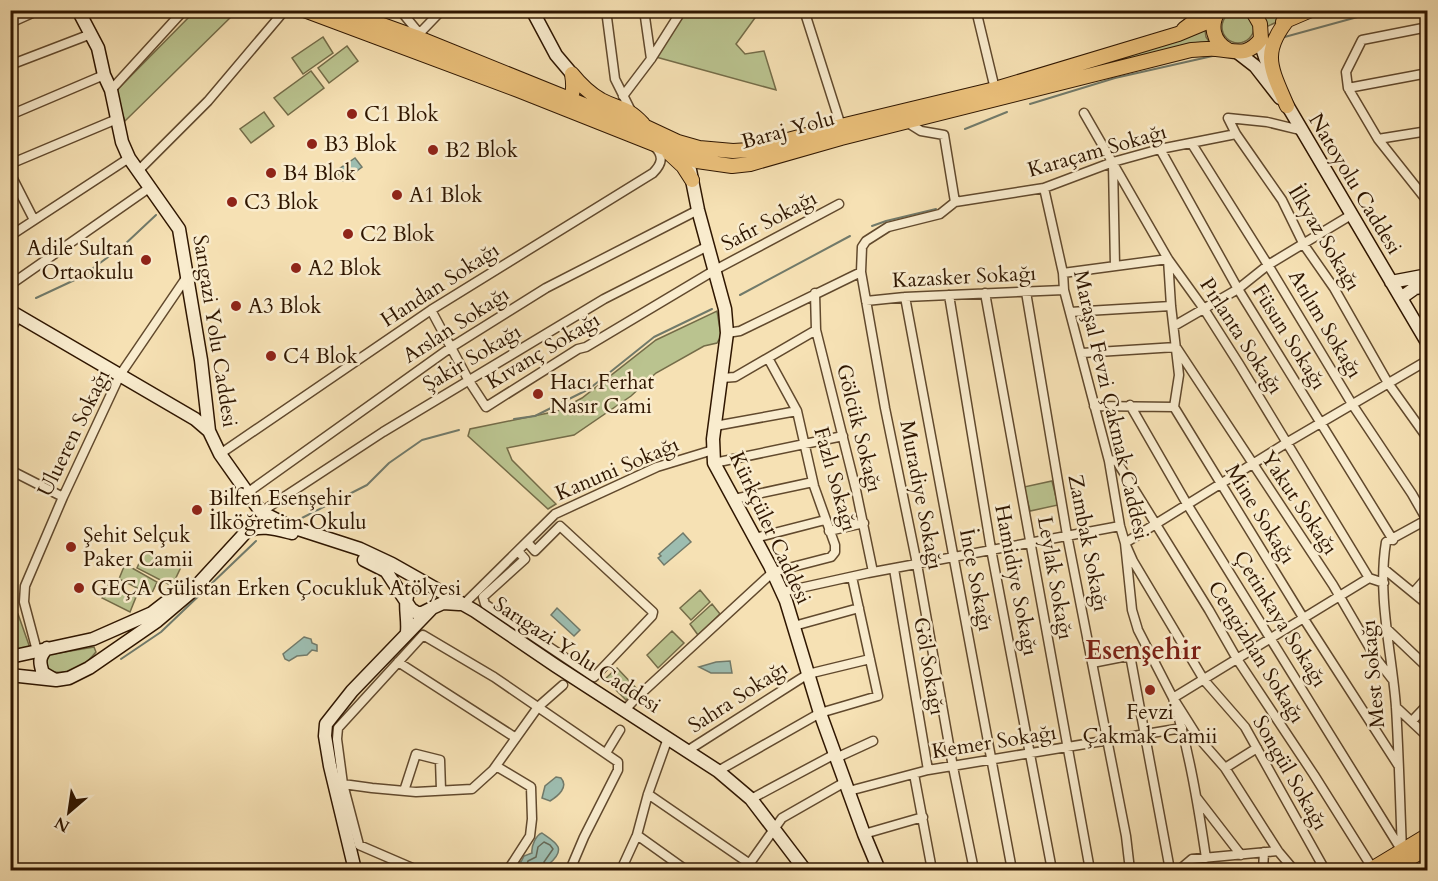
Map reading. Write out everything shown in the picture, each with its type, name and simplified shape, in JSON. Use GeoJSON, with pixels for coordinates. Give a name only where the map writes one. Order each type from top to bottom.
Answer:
{"type":"FeatureCollection","features":[{"type":"Feature","properties":{"kind":"main road","name":"Baraj Yolu"},"geometry":{"type":"LineString","coordinates":[[304,10],[347,28],[585,111],[656,145],[717,165],[750,164],[843,131],[905,122],[1178,34],[1215,14]]}},
{"type":"Feature","properties":{"kind":"main road"},"geometry":{"type":"LineString","coordinates":[[1178,34],[1196,20],[1200,10]]}},
{"type":"Feature","properties":{"kind":"main road"},"geometry":{"type":"LineString","coordinates":[[1252,10],[1260,24],[1261,37]]}},
{"type":"Feature","properties":{"kind":"main road"},"geometry":{"type":"LineString","coordinates":[[1215,14],[1214,34],[1218,42],[1233,52],[1251,50],[1261,37],[1289,18],[1311,10]]}},
{"type":"Feature","properties":{"kind":"main road","name":"Baraj Yolu"},"geometry":{"type":"LineString","coordinates":[[341,11],[417,35],[566,104]]}},
{"type":"Feature","properties":{"kind":"main road"},"geometry":{"type":"LineString","coordinates":[[1287,106],[1275,77],[1270,54],[1272,42],[1289,18]]}},
{"type":"Feature","properties":{"kind":"main road","name":"Baraj Yolu"},"geometry":{"type":"LineString","coordinates":[[585,111],[646,127],[678,142],[699,148],[750,150],[843,131],[1191,50],[1213,49],[1233,52]]}},
{"type":"Feature","properties":{"kind":"main road"},"geometry":{"type":"LineString","coordinates":[[572,74],[585,89],[602,100]]}},
{"type":"Feature","properties":{"kind":"main road"},"geometry":{"type":"LineString","coordinates":[[566,104],[574,86],[572,74]]}},
{"type":"Feature","properties":{"kind":"main road"},"geometry":{"type":"LineString","coordinates":[[585,111],[589,99],[595,98],[631,111],[646,127]]}},
{"type":"Feature","properties":{"kind":"main road"},"geometry":{"type":"LineString","coordinates":[[678,142],[688,157]]}},
{"type":"Feature","properties":{"kind":"main road"},"geometry":{"type":"LineString","coordinates":[[656,145],[674,156],[692,180]]}},
{"type":"Feature","properties":{"kind":"main road"},"geometry":{"type":"LineString","coordinates":[[1371,870],[1428,834]]}},
{"type":"Feature","properties":{"kind":"main road"},"geometry":{"type":"LineString","coordinates":[[1388,870],[1422,851]]}},
{"type":"Feature","properties":{"kind":"street"},"geometry":{"type":"LineString","coordinates":[[10,23],[39,10]]}},
{"type":"Feature","properties":{"kind":"street","name":"Sarıgazi Yolu Caddesi"},"geometry":{"type":"LineString","coordinates":[[78,10],[98,48],[104,75],[111,90],[122,142],[129,158],[179,229],[201,360],[209,431],[219,454],[247,493]]}},
{"type":"Feature","properties":{"kind":"street"},"geometry":{"type":"LineString","coordinates":[[111,90],[184,10]]}},
{"type":"Feature","properties":{"kind":"street"},"geometry":{"type":"LineString","coordinates":[[138,171],[208,101],[285,10]]}},
{"type":"Feature","properties":{"kind":"street"},"geometry":{"type":"LineString","coordinates":[[400,10],[417,35],[441,10]]}},
{"type":"Feature","properties":{"kind":"street"},"geometry":{"type":"LineString","coordinates":[[532,10],[556,55],[572,74]]}},
{"type":"Feature","properties":{"kind":"street"},"geometry":{"type":"LineString","coordinates":[[606,10],[615,78],[631,111]]}},
{"type":"Feature","properties":{"kind":"street"},"geometry":{"type":"LineString","coordinates":[[644,10],[651,59]]}},
{"type":"Feature","properties":{"kind":"street"},"geometry":{"type":"LineString","coordinates":[[624,96],[651,59],[676,14],[682,10]]}},
{"type":"Feature","properties":{"kind":"street"},"geometry":{"type":"LineString","coordinates":[[804,10],[843,131]]}},
{"type":"Feature","properties":{"kind":"street"},"geometry":{"type":"LineString","coordinates":[[976,10],[997,94]]}},
{"type":"Feature","properties":{"kind":"street"},"geometry":{"type":"LineString","coordinates":[[341,11],[347,28]]}},
{"type":"Feature","properties":{"kind":"street"},"geometry":{"type":"LineString","coordinates":[[1426,196],[1378,139],[1347,88],[1346,72],[1362,40],[1428,27]]}},
{"type":"Feature","properties":{"kind":"street"},"geometry":{"type":"LineString","coordinates":[[10,65],[91,34]]}},
{"type":"Feature","properties":{"kind":"street","name":"Natoyolu Caddesi"},"geometry":{"type":"LineString","coordinates":[[1261,37],[1267,66],[1300,130],[1428,344]]}},
{"type":"Feature","properties":{"kind":"street"},"geometry":{"type":"LineString","coordinates":[[1233,52],[1255,66],[1287,106]]}},
{"type":"Feature","properties":{"kind":"street"},"geometry":{"type":"LineString","coordinates":[[1347,88],[1428,73]]}},
{"type":"Feature","properties":{"kind":"street"},"geometry":{"type":"LineString","coordinates":[[10,114],[104,75]]}},
{"type":"Feature","properties":{"kind":"street","name":"Pırlanta Sokağı"},"geometry":{"type":"LineString","coordinates":[[1084,113],[1168,259],[1204,309],[1288,442],[1369,578]]}},
{"type":"Feature","properties":{"kind":"street"},"geometry":{"type":"LineString","coordinates":[[1236,134],[1228,117],[1267,122],[1300,130]]}},
{"type":"Feature","properties":{"kind":"street"},"geometry":{"type":"LineString","coordinates":[[10,164],[117,119]]}},
{"type":"Feature","properties":{"kind":"street"},"geometry":{"type":"LineString","coordinates":[[905,122],[921,131],[944,135],[955,202]]}},
{"type":"Feature","properties":{"kind":"street"},"geometry":{"type":"LineString","coordinates":[[1378,139],[1428,131]]}},
{"type":"Feature","properties":{"kind":"street","name":"Karaçam Sokağı"},"geometry":{"type":"LineString","coordinates":[[861,272],[862,247],[866,241],[888,227],[940,214],[955,202],[1044,188],[1113,162],[1160,149],[1236,134]]}},
{"type":"Feature","properties":{"kind":"street","name":"İlkyaz Sokağı"},"geometry":{"type":"LineString","coordinates":[[1236,134],[1282,200],[1304,244],[1334,288],[1388,383],[1428,439]]}},
{"type":"Feature","properties":{"kind":"street","name":"Atılım Sokağı"},"geometry":{"type":"LineString","coordinates":[[1192,144],[1352,404],[1427,520]]}},
{"type":"Feature","properties":{"kind":"street","name":"Handan Sokağı"},"geometry":{"type":"LineString","coordinates":[[219,454],[431,310],[652,173],[661,160],[656,145]]}},
{"type":"Feature","properties":{"kind":"street","name":"Füsun Sokağı"},"geometry":{"type":"LineString","coordinates":[[1160,149],[1238,289],[1393,540]]}},
{"type":"Feature","properties":{"kind":"street","name":"Kürkçüler Caddesi"},"geometry":{"type":"LineString","coordinates":[[688,157],[698,210],[725,309],[728,333],[715,426],[714,463],[782,592],[820,713],[879,870]]}},
{"type":"Feature","properties":{"kind":"street"},"geometry":{"type":"LineString","coordinates":[[10,236],[129,158]]}},
{"type":"Feature","properties":{"kind":"street"},"geometry":{"type":"LineString","coordinates":[[1113,162],[1115,266]]}},
{"type":"Feature","properties":{"kind":"street"},"geometry":{"type":"LineString","coordinates":[[10,173],[34,220]]}},
{"type":"Feature","properties":{"kind":"street"},"geometry":{"type":"LineString","coordinates":[[10,285],[149,188]]}},
{"type":"Feature","properties":{"kind":"street","name":"Maraşal Fevzi Çakmak Caddesi"},"geometry":{"type":"LineString","coordinates":[[1044,188],[1063,273],[1064,290],[1109,461],[1125,543],[1132,610],[1138,630],[1173,698],[1197,736],[1225,768],[1278,851],[1294,870]]}},
{"type":"Feature","properties":{"kind":"street","name":"Safir Sokağı"},"geometry":{"type":"LineString","coordinates":[[715,270],[839,204]]}},
{"type":"Feature","properties":{"kind":"street","name":"Arslan Sokağı"},"geometry":{"type":"LineString","coordinates":[[247,493],[450,348],[546,288],[698,210]]}},
{"type":"Feature","properties":{"kind":"street"},"geometry":{"type":"LineString","coordinates":[[1174,326],[1238,289],[1268,265],[1351,214]]}},
{"type":"Feature","properties":{"kind":"street","name":"Şakir Sokağı"},"geometry":{"type":"LineString","coordinates":[[257,516],[383,432],[604,299],[708,246]]}},
{"type":"Feature","properties":{"kind":"street"},"geometry":{"type":"LineString","coordinates":[[1063,273],[1168,259],[1179,375],[1174,407],[1094,406]]}},
{"type":"Feature","properties":{"kind":"street","name":"Kıvanç Sokağı"},"geometry":{"type":"LineString","coordinates":[[431,310],[450,348],[486,406],[578,349],[586,347],[715,270]]}},
{"type":"Feature","properties":{"kind":"street"},"geometry":{"type":"LineString","coordinates":[[728,333],[740,331],[861,272]]}},
{"type":"Feature","properties":{"kind":"street","name":"Muradiye Sokağı"},"geometry":{"type":"LineString","coordinates":[[861,272],[974,870]]}},
{"type":"Feature","properties":{"kind":"street"},"geometry":{"type":"LineString","coordinates":[[1391,282],[1428,275]]}},
{"type":"Feature","properties":{"kind":"street","name":"Ulueren Sokağı"},"geometry":{"type":"LineString","coordinates":[[42,649],[24,602],[25,586],[63,497],[120,375],[186,278]]}},
{"type":"Feature","properties":{"kind":"street"},"geometry":{"type":"LineString","coordinates":[[1401,298],[1415,288],[1428,286]]}},
{"type":"Feature","properties":{"kind":"street","name":"Kazasker Sokağı"},"geometry":{"type":"LineString","coordinates":[[866,301],[905,297],[1064,290]]}},
{"type":"Feature","properties":{"kind":"street","name":"Zambak Sokağı"},"geometry":{"type":"LineString","coordinates":[[1026,292],[1067,535],[1108,741],[1130,870]]}},
{"type":"Feature","properties":{"kind":"street","name":"Gölcük Sokağı"},"geometry":{"type":"LineString","coordinates":[[815,293],[816,330],[864,523],[873,572]]}},
{"type":"Feature","properties":{"kind":"street","name":"Leylak Sokağı"},"geometry":{"type":"LineString","coordinates":[[985,293],[1090,870]]}},
{"type":"Feature","properties":{"kind":"street","name":"Hamidiye Sokağı"},"geometry":{"type":"LineString","coordinates":[[949,295],[991,549],[1052,870]]}},
{"type":"Feature","properties":{"kind":"street","name":"İnce Sokağı"},"geometry":{"type":"LineString","coordinates":[[905,297],[1012,870]]}},
{"type":"Feature","properties":{"kind":"street"},"geometry":{"type":"LineString","coordinates":[[1070,312],[1171,306]]}},
{"type":"Feature","properties":{"kind":"street"},"geometry":{"type":"LineString","coordinates":[[10,331],[14,314],[195,419],[209,431]]}},
{"type":"Feature","properties":{"kind":"street"},"geometry":{"type":"LineString","coordinates":[[722,378],[735,377],[816,330]]}},
{"type":"Feature","properties":{"kind":"street"},"geometry":{"type":"LineString","coordinates":[[1082,353],[1176,347]]}},
{"type":"Feature","properties":{"kind":"street","name":"Yakut Sokağı"},"geometry":{"type":"LineString","coordinates":[[1176,347],[1339,597],[1375,657],[1392,679]]}},
{"type":"Feature","properties":{"kind":"street","name":"Fazlı Sokağı"},"geometry":{"type":"LineString","coordinates":[[768,358],[797,411],[813,482],[835,546],[833,555],[773,572]]}},
{"type":"Feature","properties":{"kind":"street"},"geometry":{"type":"LineString","coordinates":[[1125,543],[1288,442],[1428,360]]}},
{"type":"Feature","properties":{"kind":"street","name":"Çetinkaya Sokağı"},"geometry":{"type":"LineString","coordinates":[[1130,405],[1187,504],[1402,851]]}},
{"type":"Feature","properties":{"kind":"street","name":"Mine Sokağı"},"geometry":{"type":"LineString","coordinates":[[1174,407],[1304,619],[1398,765]]}},
{"type":"Feature","properties":{"kind":"street"},"geometry":{"type":"LineString","coordinates":[[715,426],[797,411]]}},
{"type":"Feature","properties":{"kind":"street"},"geometry":{"type":"LineString","coordinates":[[714,463],[843,436]]}},
{"type":"Feature","properties":{"kind":"street","name":"Kanuni Sokağı"},"geometry":{"type":"LineString","coordinates":[[463,604],[556,513],[657,467],[713,450]]}},
{"type":"Feature","properties":{"kind":"street","name":"Cengizhan Sokağı"},"geometry":{"type":"LineString","coordinates":[[1109,461],[1116,460],[1237,659],[1314,775],[1371,870]]}},
{"type":"Feature","properties":{"kind":"street"},"geometry":{"type":"LineString","coordinates":[[10,470],[63,497]]}},
{"type":"Feature","properties":{"kind":"street"},"geometry":{"type":"LineString","coordinates":[[734,499],[813,482]]}},
{"type":"Feature","properties":{"kind":"street"},"geometry":{"type":"LineString","coordinates":[[247,493],[259,525],[336,548],[372,563],[386,572],[411,609],[417,613],[443,603],[463,604]]}},
{"type":"Feature","properties":{"kind":"street"},"geometry":{"type":"LineString","coordinates":[[10,657],[93,639],[152,613],[190,583],[237,531],[257,516]]}},
{"type":"Feature","properties":{"kind":"street","name":"Sarıgazi Yolu Caddesi"},"geometry":{"type":"LineString","coordinates":[[257,516],[360,549],[392,564],[463,604],[718,771],[751,799],[805,870]]}},
{"type":"Feature","properties":{"kind":"street"},"geometry":{"type":"LineString","coordinates":[[755,538],[825,520]]}},
{"type":"Feature","properties":{"kind":"street"},"geometry":{"type":"LineString","coordinates":[[1393,540],[1427,520]]}},
{"type":"Feature","properties":{"kind":"street"},"geometry":{"type":"LineString","coordinates":[[829,531],[864,523]]}},
{"type":"Feature","properties":{"kind":"street"},"geometry":{"type":"LineString","coordinates":[[560,526],[653,612],[652,616],[594,677],[485,603],[483,597],[525,559],[560,526]]}},
{"type":"Feature","properties":{"kind":"street"},"geometry":{"type":"LineString","coordinates":[[782,592],[873,572],[1120,526]]}},
{"type":"Feature","properties":{"kind":"street"},"geometry":{"type":"LineString","coordinates":[[10,675],[56,680],[69,678],[89,668],[157,621],[190,593],[246,532],[254,527],[269,528]]}},
{"type":"Feature","properties":{"kind":"street","name":"Mest Sokağı"},"geometry":{"type":"LineString","coordinates":[[1393,540],[1386,542],[1384,583],[1396,707],[1402,851]]}},
{"type":"Feature","properties":{"kind":"street"},"geometry":{"type":"LineString","coordinates":[[527,542],[535,551]]}},
{"type":"Feature","properties":{"kind":"street","name":"Songül Sokağı"},"geometry":{"type":"LineString","coordinates":[[1125,543],[1133,561],[1204,680],[1245,727],[1325,870]]}},
{"type":"Feature","properties":{"kind":"street"},"geometry":{"type":"LineString","coordinates":[[518,551],[525,559]]}},
{"type":"Feature","properties":{"kind":"street","name":"Göl Sokağı"},"geometry":{"type":"LineString","coordinates":[[894,568],[928,771]]}},
{"type":"Feature","properties":{"kind":"street"},"geometry":{"type":"LineString","coordinates":[[1384,569],[1428,605]]}},
{"type":"Feature","properties":{"kind":"street"},"geometry":{"type":"LineString","coordinates":[[625,710],[773,572]]}},
{"type":"Feature","properties":{"kind":"street"},"geometry":{"type":"LineString","coordinates":[[1414,592],[1428,576]]}},
{"type":"Feature","properties":{"kind":"street"},"geometry":{"type":"LineString","coordinates":[[718,771],[820,713],[878,696],[852,577]]}},
{"type":"Feature","properties":{"kind":"street"},"geometry":{"type":"LineString","coordinates":[[1206,858],[1197,797],[1173,698],[1369,578],[1384,583]]}},
{"type":"Feature","properties":{"kind":"street"},"geometry":{"type":"LineString","coordinates":[[355,870],[330,766],[325,736],[327,724],[352,691],[432,608],[436,599],[435,592],[430,586],[415,584],[407,594],[408,632]]}},
{"type":"Feature","properties":{"kind":"street"},"geometry":{"type":"LineString","coordinates":[[794,626],[859,608]]}},
{"type":"Feature","properties":{"kind":"street"},"geometry":{"type":"LineString","coordinates":[[1387,629],[1428,668]]}},
{"type":"Feature","properties":{"kind":"street"},"geometry":{"type":"LineString","coordinates":[[417,870],[359,845],[343,784],[337,739],[338,728],[423,635],[494,677],[618,762],[618,770],[570,870]]}},
{"type":"Feature","properties":{"kind":"street"},"geometry":{"type":"LineString","coordinates":[[93,639],[100,642],[105,650],[104,656]]}},
{"type":"Feature","properties":{"kind":"street"},"geometry":{"type":"LineString","coordinates":[[42,649],[42,673],[56,680]]}},
{"type":"Feature","properties":{"kind":"street"},"geometry":{"type":"LineString","coordinates":[[1092,663],[1148,652]]}},
{"type":"Feature","properties":{"kind":"street"},"geometry":{"type":"LineString","coordinates":[[1130,655],[1170,870]]}},
{"type":"Feature","properties":{"kind":"street","name":"Sahra Sokağı"},"geometry":{"type":"LineString","coordinates":[[687,751],[808,674],[870,659]]}},
{"type":"Feature","properties":{"kind":"street"},"geometry":{"type":"LineString","coordinates":[[398,662],[516,738]]}},
{"type":"Feature","properties":{"kind":"street"},"geometry":{"type":"LineString","coordinates":[[343,784],[404,791],[472,789],[496,766],[538,707],[563,685]]}},
{"type":"Feature","properties":{"kind":"street"},"geometry":{"type":"LineString","coordinates":[[1412,721],[1428,704]]}},
{"type":"Feature","properties":{"kind":"street"},"geometry":{"type":"LineString","coordinates":[[1396,707],[1428,737]]}},
{"type":"Feature","properties":{"kind":"street","name":"Kemer Sokağı"},"geometry":{"type":"LineString","coordinates":[[748,867],[782,818],[847,787],[1182,728]]}},
{"type":"Feature","properties":{"kind":"street"},"geometry":{"type":"LineString","coordinates":[[606,753],[620,730]]}},
{"type":"Feature","properties":{"kind":"street"},"geometry":{"type":"LineString","coordinates":[[621,870],[637,835],[648,794],[668,738]]}},
{"type":"Feature","properties":{"kind":"street"},"geometry":{"type":"LineString","coordinates":[[751,799],[836,756],[873,741]]}},
{"type":"Feature","properties":{"kind":"street"},"geometry":{"type":"LineString","coordinates":[[1225,768],[1257,748]]}},
{"type":"Feature","properties":{"kind":"street"},"geometry":{"type":"LineString","coordinates":[[404,791],[416,754],[440,760],[441,790]]}},
{"type":"Feature","properties":{"kind":"street"},"geometry":{"type":"LineString","coordinates":[[496,766],[531,787],[530,836],[508,870]]}},
{"type":"Feature","properties":{"kind":"street"},"geometry":{"type":"LineString","coordinates":[[914,774],[932,870]]}},
{"type":"Feature","properties":{"kind":"street"},"geometry":{"type":"LineString","coordinates":[[648,794],[748,867]]}},
{"type":"Feature","properties":{"kind":"street"},"geometry":{"type":"LineString","coordinates":[[1197,797],[1241,855]]}},
{"type":"Feature","properties":{"kind":"street"},"geometry":{"type":"LineString","coordinates":[[864,834],[923,817]]}},
{"type":"Feature","properties":{"kind":"street"},"geometry":{"type":"LineString","coordinates":[[637,835],[686,870]]}},
{"type":"Feature","properties":{"kind":"street"},"geometry":{"type":"LineString","coordinates":[[1179,870],[1192,860],[1278,851]]}},
{"type":"Feature","properties":{"kind":"street"},"geometry":{"type":"LineString","coordinates":[[1402,851],[1422,851]]}},
{"type":"Feature","properties":{"kind":"street"},"geometry":{"type":"LineString","coordinates":[[1263,870],[1264,852]]}},
{"type":"Feature","properties":{"kind":"green space"},"geometry":{"type":"Polygon","coordinates":[[[195,11],[237,11],[125,121],[114,93],[195,11]]]}},
{"type":"Feature","properties":{"kind":"green space"},"geometry":{"type":"Polygon","coordinates":[[[686,11],[760,11],[736,44],[745,54],[764,51],[776,90],[656,57],[686,11]]]}},
{"type":"Feature","properties":{"kind":"green space"},"geometry":{"type":"Polygon","coordinates":[[[1238,11],[1249,16],[1254,27],[1249,38],[1238,43],[1227,38],[1222,27],[1227,16],[1238,11]]]}},
{"type":"Feature","properties":{"kind":"green space"},"geometry":{"type":"Polygon","coordinates":[[[1259,11],[1301,11],[1266,27],[1259,11]]]}},
{"type":"Feature","properties":{"kind":"green space"},"geometry":{"type":"Polygon","coordinates":[[[1205,30],[1206,37],[1212,46],[1079,73],[1078,69],[1178,41],[1205,30]]]}},
{"type":"Feature","properties":{"kind":"green space"},"geometry":{"type":"Polygon","coordinates":[[[323,37],[333,53],[303,74],[292,58],[323,37]]]}},
{"type":"Feature","properties":{"kind":"green space"},"geometry":{"type":"Polygon","coordinates":[[[347,46],[358,61],[329,83],[318,68],[347,46]]]}},
{"type":"Feature","properties":{"kind":"green space"},"geometry":{"type":"Polygon","coordinates":[[[311,71],[324,88],[288,115],[274,98],[311,71]]]}},
{"type":"Feature","properties":{"kind":"green space"},"geometry":{"type":"Polygon","coordinates":[[[264,112],[274,126],[251,143],[240,129],[264,112]]]}},
{"type":"Feature","properties":{"kind":"green space"},"geometry":{"type":"Polygon","coordinates":[[[717,311],[721,336],[717,343],[704,346],[656,373],[631,396],[574,435],[507,448],[512,460],[556,504],[548,509],[468,436],[470,429],[558,411],[582,398],[656,340],[717,311]]]}},
{"type":"Feature","properties":{"kind":"green space"},"geometry":{"type":"Polygon","coordinates":[[[1052,481],[1058,505],[1030,511],[1024,487],[1052,481]]]}},
{"type":"Feature","properties":{"kind":"green space"},"geometry":{"type":"Polygon","coordinates":[[[145,550],[181,567],[172,586],[137,568],[145,550]]]}},
{"type":"Feature","properties":{"kind":"green space"},"geometry":{"type":"Polygon","coordinates":[[[125,564],[157,582],[151,595],[119,579],[125,564]]]}},
{"type":"Feature","properties":{"kind":"green space"},"geometry":{"type":"Polygon","coordinates":[[[109,584],[136,597],[130,612],[102,598],[109,584]]]}},
{"type":"Feature","properties":{"kind":"green space"},"geometry":{"type":"Polygon","coordinates":[[[700,590],[710,602],[691,620],[680,608],[700,590]]]}},
{"type":"Feature","properties":{"kind":"green space"},"geometry":{"type":"Polygon","coordinates":[[[712,604],[720,614],[698,635],[690,624],[712,604]]]}},
{"type":"Feature","properties":{"kind":"green space"},"geometry":{"type":"Polygon","coordinates":[[[10,606],[18,614],[30,648],[11,652],[10,606]]]}},
{"type":"Feature","properties":{"kind":"green space"},"geometry":{"type":"Polygon","coordinates":[[[672,631],[684,643],[658,668],[647,655],[672,631]]]}},
{"type":"Feature","properties":{"kind":"green space"},"geometry":{"type":"Polygon","coordinates":[[[94,647],[96,652],[76,669],[64,672],[50,671],[44,664],[47,655],[94,647]]]}},
{"type":"Feature","properties":{"kind":"green space"},"geometry":{"type":"Polygon","coordinates":[[[617,668],[637,689],[626,700],[605,679],[617,668]]]}},
{"type":"Feature","properties":{"kind":"water"},"geometry":{"type":"Polygon","coordinates":[[[355,158],[362,167],[343,181],[336,171],[355,158]]]}},
{"type":"Feature","properties":{"kind":"water"},"geometry":{"type":"Polygon","coordinates":[[[683,533],[691,542],[664,565],[658,558],[661,556],[659,554],[683,533]]]}},
{"type":"Feature","properties":{"kind":"water"},"geometry":{"type":"Polygon","coordinates":[[[557,608],[580,630],[574,636],[551,615],[557,608]]]}},
{"type":"Feature","properties":{"kind":"water"},"geometry":{"type":"Polygon","coordinates":[[[304,637],[311,639],[312,643],[317,645],[317,651],[312,650],[307,655],[297,656],[289,661],[285,659],[283,654],[304,637]]]}},
{"type":"Feature","properties":{"kind":"water"},"geometry":{"type":"Polygon","coordinates":[[[730,661],[732,673],[711,673],[699,667],[716,662],[730,661]]]}},
{"type":"Feature","properties":{"kind":"water"},"geometry":{"type":"Polygon","coordinates":[[[556,777],[563,781],[562,791],[550,801],[542,798],[545,786],[556,777]]]}},
{"type":"Feature","properties":{"kind":"water"},"geometry":{"type":"Polygon","coordinates":[[[542,833],[558,846],[559,850],[549,864],[550,870],[520,870],[515,865],[516,861],[521,862],[524,856],[532,853],[534,841],[542,833]]]}},
{"type":"Feature","properties":{"kind":"waterway"},"geometry":{"type":"LineString","coordinates":[[1281,38],[1383,10]]}},
{"type":"Feature","properties":{"kind":"waterway"},"geometry":{"type":"LineString","coordinates":[[1030,104],[1115,78],[1217,55]]}},
{"type":"Feature","properties":{"kind":"waterway"},"geometry":{"type":"LineString","coordinates":[[965,129],[1007,112]]}},
{"type":"Feature","properties":{"kind":"waterway"},"geometry":{"type":"LineString","coordinates":[[872,226],[936,209]]}},
{"type":"Feature","properties":{"kind":"waterway"},"geometry":{"type":"LineString","coordinates":[[36,298],[81,277],[123,246],[156,215]]}},
{"type":"Feature","properties":{"kind":"waterway"},"geometry":{"type":"LineString","coordinates":[[740,295],[850,236]]}},
{"type":"Feature","properties":{"kind":"waterway"},"geometry":{"type":"LineString","coordinates":[[514,419],[535,416],[589,389],[654,337],[712,309]]}},
{"type":"Feature","properties":{"kind":"waterway"},"geometry":{"type":"LineString","coordinates":[[294,522],[367,485],[389,463],[422,440],[459,430]]}},
{"type":"Feature","properties":{"kind":"waterway"},"geometry":{"type":"LineString","coordinates":[[121,659],[161,632],[256,541]]}},
{"type":"Feature","properties":{"kind":"place","name":"C1 Blok"},"geometry":{"type":"Point","coordinates":[352,114]}},
{"type":"Feature","properties":{"kind":"place","name":"B3 Blok"},"geometry":{"type":"Point","coordinates":[312,144]}},
{"type":"Feature","properties":{"kind":"place","name":"B2 Blok"},"geometry":{"type":"Point","coordinates":[433,150]}},
{"type":"Feature","properties":{"kind":"place","name":"B4 Blok"},"geometry":{"type":"Point","coordinates":[271,173]}},
{"type":"Feature","properties":{"kind":"place","name":"A1 Blok"},"geometry":{"type":"Point","coordinates":[397,195]}},
{"type":"Feature","properties":{"kind":"place","name":"C3 Blok"},"geometry":{"type":"Point","coordinates":[232,202]}},
{"type":"Feature","properties":{"kind":"place","name":"C2 Blok"},"geometry":{"type":"Point","coordinates":[348,234]}},
{"type":"Feature","properties":{"kind":"place","name":"Adile Sultan Ortaokulu"},"geometry":{"type":"Point","coordinates":[146,260]}},
{"type":"Feature","properties":{"kind":"place","name":"A2 Blok"},"geometry":{"type":"Point","coordinates":[296,268]}},
{"type":"Feature","properties":{"kind":"place","name":"A3 Blok"},"geometry":{"type":"Point","coordinates":[236,306]}},
{"type":"Feature","properties":{"kind":"place","name":"C4 Blok"},"geometry":{"type":"Point","coordinates":[271,356]}},
{"type":"Feature","properties":{"kind":"place","name":"Hacı Ferhat Nasır Cami"},"geometry":{"type":"Point","coordinates":[538,394]}},
{"type":"Feature","properties":{"kind":"place","name":"Bilfen Esenşehir İlköğretim Okulu"},"geometry":{"type":"Point","coordinates":[197,510]}},
{"type":"Feature","properties":{"kind":"place","name":"Şehit Selçuk Paker Camii"},"geometry":{"type":"Point","coordinates":[71,547]}},
{"type":"Feature","properties":{"kind":"place","name":"GEÇA Gülistan Erken Çocukluk Atölyesi"},"geometry":{"type":"Point","coordinates":[79,588]}},
{"type":"Feature","properties":{"kind":"place","name":"Fevzi Çakmak Camii"},"geometry":{"type":"Point","coordinates":[1150,690]}},
{"type":"Feature","properties":{"kind":"district","name":"Esenşehir"},"geometry":{"type":"Point","coordinates":[1143,650]}}]}
